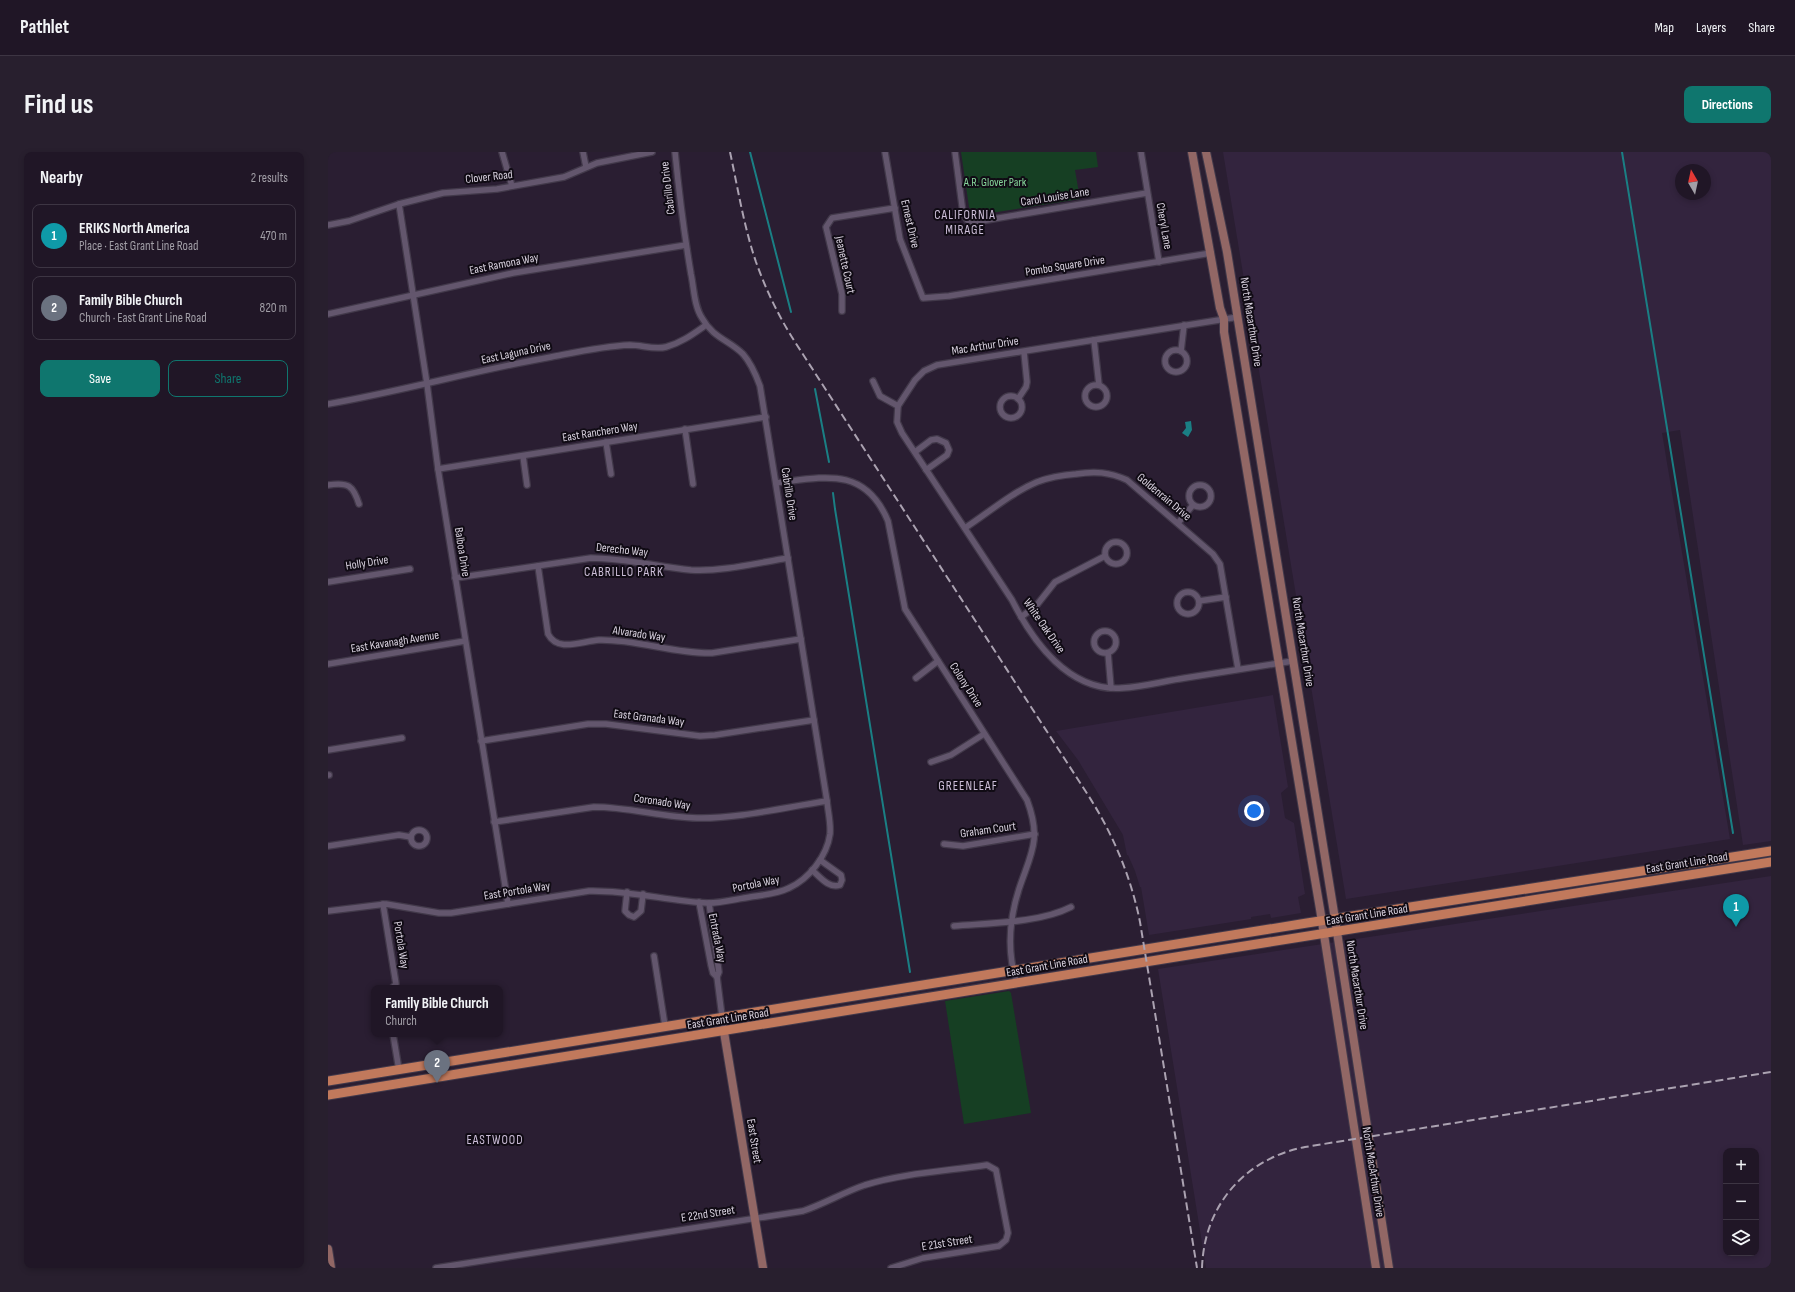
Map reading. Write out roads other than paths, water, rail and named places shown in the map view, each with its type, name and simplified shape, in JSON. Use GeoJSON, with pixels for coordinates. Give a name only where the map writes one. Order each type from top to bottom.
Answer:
{"type":"FeatureCollection","features":[{"type":"Feature","properties":{"kind":"main road","name":"North Macarthur Drive"},"geometry":{"type":"LineString","coordinates":[[1192,152],[1220,308],[1224,319],[1224,332],[1322,921],[1346,1080]]}},
{"type":"Feature","properties":{"kind":"main road","name":"North Macarthur Drive"},"geometry":{"type":"LineString","coordinates":[[1206,152],[1228,252],[1335,919],[1368,1136]]}},
{"type":"Feature","properties":{"kind":"main road","name":"East Grant Line Road"},"geometry":{"type":"LineString","coordinates":[[328,1081],[1013,970],[1771,851]]}},
{"type":"Feature","properties":{"kind":"main road","name":"East Grant Line Road"},"geometry":{"type":"LineString","coordinates":[[328,1095],[1771,862]]}},
{"type":"Feature","properties":{"kind":"main road","name":"East Street"},"geometry":{"type":"LineString","coordinates":[[724,1032],[763,1268]]}},
{"type":"Feature","properties":{"kind":"main road","name":"North MacArthur Drive"},"geometry":{"type":"LineString","coordinates":[[1346,1080],[1376,1268]]}},
{"type":"Feature","properties":{"kind":"main road","name":"North MacArthur Drive"},"geometry":{"type":"LineString","coordinates":[[1368,1136],[1389,1268]]}},
{"type":"Feature","properties":{"kind":"main road"},"geometry":{"type":"LineString","coordinates":[[328,1249],[331,1268]]}},
{"type":"Feature","properties":{"kind":"street"},"geometry":{"type":"LineString","coordinates":[[502,152],[512,186]]}},
{"type":"Feature","properties":{"kind":"street"},"geometry":{"type":"LineString","coordinates":[[583,152],[586,167]]}},
{"type":"Feature","properties":{"kind":"street","name":"Clover Road"},"geometry":{"type":"LineString","coordinates":[[328,225],[349,221],[399,204],[443,193],[512,186],[564,177],[597,162],[652,152]]}},
{"type":"Feature","properties":{"kind":"street","name":"Cabrillo Drive"},"geometry":{"type":"LineString","coordinates":[[675,152],[686,244],[700,316],[716,336],[742,353],[754,371],[760,386],[830,822],[830,834],[827,847],[820,860]]}},
{"type":"Feature","properties":{"kind":"street","name":"Ernest Drive"},"geometry":{"type":"LineString","coordinates":[[885,152],[900,239],[923,298]]}},
{"type":"Feature","properties":{"kind":"street","name":"Carol Louise Lane"},"geometry":{"type":"LineString","coordinates":[[955,152],[963,213],[967,220],[975,222],[1147,193]]}},
{"type":"Feature","properties":{"kind":"street","name":"Cheryl Lane"},"geometry":{"type":"LineString","coordinates":[[1141,152],[1159,262]]}},
{"type":"Feature","properties":{"kind":"street","name":"Balboa Drive"},"geometry":{"type":"LineString","coordinates":[[399,204],[414,296],[455,578],[508,904]]}},
{"type":"Feature","properties":{"kind":"street","name":"Jeanette Court"},"geometry":{"type":"LineString","coordinates":[[842,311],[842,294],[826,227],[832,218],[895,208]]}},
{"type":"Feature","properties":{"kind":"street","name":"East Ramona Way"},"geometry":{"type":"LineString","coordinates":[[328,314],[513,273],[686,244]]}},
{"type":"Feature","properties":{"kind":"street","name":"Pombo Square Drive"},"geometry":{"type":"LineString","coordinates":[[923,298],[942,297],[1211,253]]}},
{"type":"Feature","properties":{"kind":"street","name":"Mac Arthur Drive"},"geometry":{"type":"LineString","coordinates":[[898,406],[915,380],[924,371],[937,365],[1238,317]]}},
{"type":"Feature","properties":{"kind":"street","name":"East Laguna Drive"},"geometry":{"type":"LineString","coordinates":[[328,404],[427,384],[513,364],[610,347],[631,345],[654,348],[665,347],[676,344],[706,325]]}},
{"type":"Feature","properties":{"kind":"street"},"geometry":{"type":"LineString","coordinates":[[1181,351],[1184,325]]}},
{"type":"Feature","properties":{"kind":"street"},"geometry":{"type":"LineString","coordinates":[[1094,340],[1099,385]]}},
{"type":"Feature","properties":{"kind":"street"},"geometry":{"type":"LineString","coordinates":[[1174,350],[1181,351],[1187,357],[1187,364],[1183,370],[1178,372],[1171,371],[1165,364],[1165,358],[1169,352],[1174,350]]}},
{"type":"Feature","properties":{"kind":"street"},"geometry":{"type":"LineString","coordinates":[[1018,399],[1026,387],[1027,382],[1024,352]]}},
{"type":"Feature","properties":{"kind":"street"},"geometry":{"type":"LineString","coordinates":[[873,381],[880,396],[898,406]]}},
{"type":"Feature","properties":{"kind":"street"},"geometry":{"type":"LineString","coordinates":[[1099,385],[1104,388],[1108,394],[1107,400],[1103,406],[1094,407],[1089,405],[1086,399],[1086,393],[1090,387],[1099,385]]}},
{"type":"Feature","properties":{"kind":"street"},"geometry":{"type":"LineString","coordinates":[[1012,396],[1018,399],[1022,406],[1021,413],[1016,418],[1010,419],[1004,416],[1000,408],[1001,402],[1006,397],[1012,396]]}},
{"type":"Feature","properties":{"kind":"street","name":"White Oak Drive"},"geometry":{"type":"LineString","coordinates":[[898,406],[897,422],[902,433],[1012,600],[1021,617],[1045,651],[1057,664],[1072,675],[1090,684],[1111,688],[1122,688],[1294,661]]}},
{"type":"Feature","properties":{"kind":"street","name":"East Ranchero Way"},"geometry":{"type":"LineString","coordinates":[[438,468],[523,456],[766,417]]}},
{"type":"Feature","properties":{"kind":"street"},"geometry":{"type":"LineString","coordinates":[[685,429],[693,484]]}},
{"type":"Feature","properties":{"kind":"street"},"geometry":{"type":"LineString","coordinates":[[915,452],[931,440],[937,439],[946,443],[949,450],[947,455],[926,470]]}},
{"type":"Feature","properties":{"kind":"street"},"geometry":{"type":"LineString","coordinates":[[606,442],[611,474]]}},
{"type":"Feature","properties":{"kind":"street"},"geometry":{"type":"LineString","coordinates":[[523,456],[527,485]]}},
{"type":"Feature","properties":{"kind":"street","name":"Goldenrain Drive"},"geometry":{"type":"LineString","coordinates":[[964,528],[1020,491],[1037,482],[1056,476],[1091,472],[1116,475],[1127,480],[1178,522],[1213,554],[1220,564],[1238,669]]}},
{"type":"Feature","properties":{"kind":"street","name":"Colony Drive"},"geometry":{"type":"LineString","coordinates":[[776,483],[836,477],[851,481],[874,497],[884,510],[888,520],[905,608],[1027,800],[1032,813],[1035,834],[1033,853],[1019,890],[1010,940],[1013,970],[1017,984]]}},
{"type":"Feature","properties":{"kind":"street"},"geometry":{"type":"LineString","coordinates":[[328,485],[340,483],[347,485],[353,489],[359,504]]}},
{"type":"Feature","properties":{"kind":"street"},"geometry":{"type":"LineString","coordinates":[[1202,485],[1208,488],[1212,496],[1210,502],[1199,508],[1193,505],[1189,496],[1191,490],[1196,486],[1202,485]]}},
{"type":"Feature","properties":{"kind":"street"},"geometry":{"type":"LineString","coordinates":[[1178,522],[1193,505]]}},
{"type":"Feature","properties":{"kind":"street"},"geometry":{"type":"LineString","coordinates":[[1113,542],[1120,542],[1126,548],[1127,554],[1125,560],[1119,564],[1112,564],[1105,556],[1105,551],[1108,545],[1113,542]]}},
{"type":"Feature","properties":{"kind":"street"},"geometry":{"type":"LineString","coordinates":[[1021,617],[1036,606],[1055,582],[1105,556]]}},
{"type":"Feature","properties":{"kind":"street","name":"Derecho Way"},"geometry":{"type":"LineString","coordinates":[[455,578],[591,558],[610,558],[692,570],[712,570],[788,558]]}},
{"type":"Feature","properties":{"kind":"street","name":"Alvarado Way"},"geometry":{"type":"LineString","coordinates":[[538,566],[548,634],[556,644],[564,645],[599,640],[697,653],[712,653],[801,639]]}},
{"type":"Feature","properties":{"kind":"street","name":"Holly Drive"},"geometry":{"type":"LineString","coordinates":[[328,582],[410,569]]}},
{"type":"Feature","properties":{"kind":"street"},"geometry":{"type":"LineString","coordinates":[[1190,592],[1196,596],[1199,601],[1196,611],[1191,614],[1184,614],[1179,611],[1177,605],[1178,597],[1184,593],[1190,592]]}},
{"type":"Feature","properties":{"kind":"street"},"geometry":{"type":"LineString","coordinates":[[1199,601],[1226,597]]}},
{"type":"Feature","properties":{"kind":"street"},"geometry":{"type":"LineString","coordinates":[[1102,632],[1110,632],[1115,637],[1116,643],[1114,650],[1108,653],[1099,652],[1095,648],[1094,641],[1096,635],[1102,632]]}},
{"type":"Feature","properties":{"kind":"street","name":"East Kavanagh Avenue"},"geometry":{"type":"LineString","coordinates":[[328,664],[465,641]]}},
{"type":"Feature","properties":{"kind":"street"},"geometry":{"type":"LineString","coordinates":[[1108,653],[1111,688]]}},
{"type":"Feature","properties":{"kind":"street"},"geometry":{"type":"LineString","coordinates":[[916,678],[938,661]]}},
{"type":"Feature","properties":{"kind":"street","name":"East Granada Way"},"geometry":{"type":"LineString","coordinates":[[481,741],[588,724],[606,724],[700,736],[715,736],[814,720]]}},
{"type":"Feature","properties":{"kind":"street"},"geometry":{"type":"LineString","coordinates":[[931,762],[951,755],[984,734]]}},
{"type":"Feature","properties":{"kind":"street"},"geometry":{"type":"LineString","coordinates":[[328,750],[402,738]]}},
{"type":"Feature","properties":{"kind":"street","name":"Coronado Way"},"geometry":{"type":"LineString","coordinates":[[494,822],[594,806],[695,818],[717,818],[827,801]]}},
{"type":"Feature","properties":{"kind":"street","name":"Graham Court"},"geometry":{"type":"LineString","coordinates":[[944,844],[963,846],[1035,834]]}},
{"type":"Feature","properties":{"kind":"street"},"geometry":{"type":"LineString","coordinates":[[328,846],[398,835],[411,837]]}},
{"type":"Feature","properties":{"kind":"street"},"geometry":{"type":"LineString","coordinates":[[812,870],[830,885],[840,885],[842,880],[841,875],[820,860]]}},
{"type":"Feature","properties":{"kind":"street","name":"Portola Way"},"geometry":{"type":"LineString","coordinates":[[709,903],[772,894],[788,888],[800,881],[820,860]]}},
{"type":"Feature","properties":{"kind":"street","name":"East Portola Way"},"geometry":{"type":"LineString","coordinates":[[328,911],[383,904],[445,913],[589,891],[627,892],[709,903]]}},
{"type":"Feature","properties":{"kind":"street"},"geometry":{"type":"LineString","coordinates":[[627,892],[626,911],[629,915],[634,917],[641,911],[643,894]]}},
{"type":"Feature","properties":{"kind":"street","name":"Entrada Way"},"geometry":{"type":"LineString","coordinates":[[699,902],[711,966],[713,973],[717,977]]}},
{"type":"Feature","properties":{"kind":"street","name":"Entrada Way"},"geometry":{"type":"LineString","coordinates":[[709,903],[719,972],[717,977],[723,1017]]}},
{"type":"Feature","properties":{"kind":"street","name":"Portola Way"},"geometry":{"type":"LineString","coordinates":[[383,904],[395,985]]}},
{"type":"Feature","properties":{"kind":"street"},"geometry":{"type":"LineString","coordinates":[[954,926],[1013,921],[1058,914],[1071,907]]}},
{"type":"Feature","properties":{"kind":"street"},"geometry":{"type":"LineString","coordinates":[[654,956],[664,1026]]}},
{"type":"Feature","properties":{"kind":"street","name":"East Street"},"geometry":{"type":"LineString","coordinates":[[723,1017],[724,1032]]}},
{"type":"Feature","properties":{"kind":"street"},"geometry":{"type":"LineString","coordinates":[[394,1037],[399,1070]]}},
{"type":"Feature","properties":{"kind":"street","name":"E 22nd Street"},"geometry":{"type":"LineString","coordinates":[[436,1268],[803,1211],[872,1184],[899,1178],[987,1165],[992,1166],[998,1175],[1008,1234],[1006,1240]]}},
{"type":"Feature","properties":{"kind":"street","name":"E 21st Street"},"geometry":{"type":"LineString","coordinates":[[891,1268],[923,1258],[998,1246],[1006,1240]]}},
{"type":"Feature","properties":{"kind":"waterway"},"geometry":{"type":"LineString","coordinates":[[750,152],[791,312]]}},
{"type":"Feature","properties":{"kind":"waterway"},"geometry":{"type":"LineString","coordinates":[[1622,152],[1733,833]]}},
{"type":"Feature","properties":{"kind":"waterway"},"geometry":{"type":"LineString","coordinates":[[815,389],[829,462]]}},
{"type":"Feature","properties":{"kind":"waterway"},"geometry":{"type":"LineString","coordinates":[[833,493],[910,972]]}},
{"type":"Feature","properties":{"kind":"railway"},"geometry":{"type":"LineString","coordinates":[[730,152],[748,235],[756,262],[773,303],[784,323],[1088,795],[1113,840],[1120,856],[1132,889],[1140,922],[1197,1268]]}},
{"type":"Feature","properties":{"kind":"railway"},"geometry":{"type":"LineString","coordinates":[[1202,1268],[1204,1245],[1210,1225],[1219,1206],[1231,1189],[1246,1174],[1263,1162],[1283,1153],[1305,1147],[1771,1072]]}},
{"type":"Feature","properties":{"kind":"place","name":"ERIKS North America"},"geometry":{"type":"Point","coordinates":[1736,927]}},
{"type":"Feature","properties":{"kind":"place","name":"Family Bible Church"},"geometry":{"type":"Point","coordinates":[437,1083]}},
{"type":"Feature","properties":{"kind":"district","name":"CALIFORNIA MIRAGE"},"geometry":{"type":"Point","coordinates":[965,222]}},
{"type":"Feature","properties":{"kind":"district","name":"CABRILLO PARK"},"geometry":{"type":"Point","coordinates":[624,572]}},
{"type":"Feature","properties":{"kind":"district","name":"GREENLEAF"},"geometry":{"type":"Point","coordinates":[968,786]}},
{"type":"Feature","properties":{"kind":"district","name":"EASTWOOD"},"geometry":{"type":"Point","coordinates":[495,1140]}},
{"type":"Feature","properties":{"kind":"park label","name":"A.R. Glover Park"},"geometry":{"type":"Point","coordinates":[995,182]}}]}
